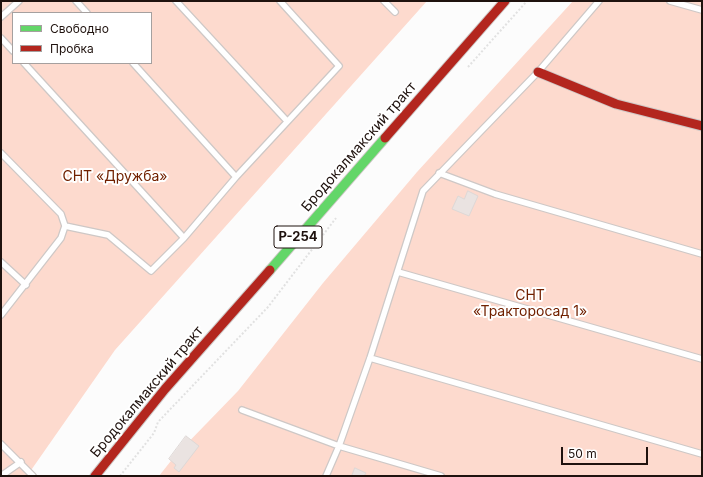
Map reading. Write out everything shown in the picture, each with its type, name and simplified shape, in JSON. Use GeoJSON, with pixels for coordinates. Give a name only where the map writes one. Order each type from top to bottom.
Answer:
{"type":"FeatureCollection","features":[{"type":"Feature","properties":{"kind":"main road","name":"Бродокалмакский тракт"},"geometry":{"type":"LineString","coordinates":[[95,476],[165,389],[505,1]]}},
{"type":"Feature","properties":{"kind":"main road"},"geometry":{"type":"LineString","coordinates":[[538,72],[616,104],[702,126]]}},
{"type":"Feature","properties":{"kind":"lane"},"geometry":{"type":"LineString","coordinates":[[1,17],[19,1]]}},
{"type":"Feature","properties":{"kind":"lane"},"geometry":{"type":"LineString","coordinates":[[76,1],[86,12]]}},
{"type":"Feature","properties":{"kind":"lane"},"geometry":{"type":"LineString","coordinates":[[176,1],[287,121]]}},
{"type":"Feature","properties":{"kind":"lane"},"geometry":{"type":"LineString","coordinates":[[65,226],[108,235],[151,271],[184,238],[236,177],[339,66],[280,1]]}},
{"type":"Feature","properties":{"kind":"lane"},"geometry":{"type":"LineString","coordinates":[[384,1],[395,12]]}},
{"type":"Feature","properties":{"kind":"lane"},"geometry":{"type":"LineString","coordinates":[[326,476],[339,446],[370,358],[423,191],[538,72],[599,1]]}},
{"type":"Feature","properties":{"kind":"lane"},"geometry":{"type":"LineString","coordinates":[[670,1],[702,10]]}},
{"type":"Feature","properties":{"kind":"lane"},"geometry":{"type":"LineString","coordinates":[[1,38],[12,50]]}},
{"type":"Feature","properties":{"kind":"lane"},"geometry":{"type":"LineString","coordinates":[[25,64],[184,238]]}},
{"type":"Feature","properties":{"kind":"lane"},"geometry":{"type":"LineString","coordinates":[[134,64],[236,177]]}},
{"type":"Feature","properties":{"kind":"lane"},"geometry":{"type":"LineString","coordinates":[[1,153],[61,214],[65,226],[62,238],[26,285],[1,314]]}},
{"type":"Feature","properties":{"kind":"lane"},"geometry":{"type":"LineString","coordinates":[[439,173],[495,194],[702,254]]}},
{"type":"Feature","properties":{"kind":"lane"},"geometry":{"type":"LineString","coordinates":[[1,262],[26,285]]}},
{"type":"Feature","properties":{"kind":"lane"},"geometry":{"type":"LineString","coordinates":[[398,272],[702,359]]}},
{"type":"Feature","properties":{"kind":"lane"},"geometry":{"type":"LineString","coordinates":[[370,358],[702,454]]}},
{"type":"Feature","properties":{"kind":"lane"},"geometry":{"type":"LineString","coordinates":[[242,410],[339,446],[441,476]]}},
{"type":"Feature","properties":{"kind":"lane"},"geometry":{"type":"LineString","coordinates":[[1,444],[21,462],[33,476]]}},
{"type":"Feature","properties":{"kind":"lane"},"geometry":{"type":"LineString","coordinates":[[1,476],[21,462]]}},
{"type":"Feature","properties":{"kind":"path"},"geometry":{"type":"LineString","coordinates":[[467,68],[527,1]]}},
{"type":"Feature","properties":{"kind":"path"},"geometry":{"type":"LineString","coordinates":[[120,476],[154,434],[158,422],[268,307],[337,216]]}},
{"type":"Feature","properties":{"kind":"green space","name":"СНТ «Дружба»"},"geometry":{"type":"Polygon","coordinates":[[[1,1],[427,1],[115,350],[27,476],[1,476],[1,1]]]}},
{"type":"Feature","properties":{"kind":"green space","name":"СНТ «Тракторосад 1»"},"geometry":{"type":"Polygon","coordinates":[[[573,1],[702,1],[702,476],[159,476],[174,457],[238,391],[323,283],[417,172],[573,1]]]}},
{"type":"Feature","properties":{"kind":"building"},"geometry":{"type":"Polygon","coordinates":[[[468,191],[478,196],[469,216],[452,209],[458,196],[464,199],[468,191]]]}},
{"type":"Feature","properties":{"kind":"building"},"geometry":{"type":"Polygon","coordinates":[[[186,436],[199,446],[179,472],[174,468],[176,465],[169,459],[186,436]]]}},
{"type":"Feature","properties":{"kind":"building"},"geometry":{"type":"Polygon","coordinates":[[[355,468],[366,473],[364,476],[352,476],[355,468]]]}},
{"type":"Feature","properties":{"kind":"traffic: fast"},"geometry":{"type":"LineString","coordinates":[[270,270],[385,138]]}},
{"type":"Feature","properties":{"kind":"traffic: jam"},"geometry":{"type":"LineString","coordinates":[[385,138],[505,1]]}},
{"type":"Feature","properties":{"kind":"traffic: jam"},"geometry":{"type":"LineString","coordinates":[[538,72],[616,104],[702,126]]}},
{"type":"Feature","properties":{"kind":"traffic: jam"},"geometry":{"type":"LineString","coordinates":[[95,476],[165,389],[270,270]]}}]}
